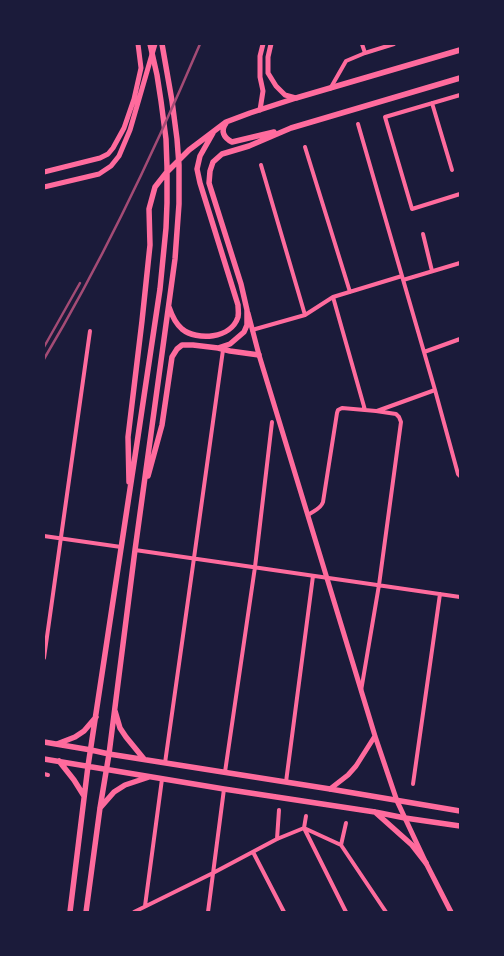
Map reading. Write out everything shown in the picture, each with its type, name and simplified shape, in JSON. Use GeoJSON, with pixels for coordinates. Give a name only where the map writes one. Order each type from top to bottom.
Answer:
{"type":"FeatureCollection","features":[{"type":"Feature","properties":{"kind":"main road"},"geometry":{"type":"LineString","coordinates":[[70,912],[88,766],[160,288],[166,228],[168,167],[161,101],[150,44]]}},
{"type":"Feature","properties":{"kind":"main road"},"geometry":{"type":"LineString","coordinates":[[86,912],[175,260],[179,204],[179,165],[172,101],[162,44]]}},
{"type":"Feature","properties":{"kind":"main road"},"geometry":{"type":"LineString","coordinates":[[129,498],[128,437],[150,244],[149,209],[155,187],[188,150],[226,122],[296,98],[460,50]]}},
{"type":"Feature","properties":{"kind":"main road"},"geometry":{"type":"LineString","coordinates":[[226,122],[222,131],[227,140],[232,142],[292,128],[460,78]]}},
{"type":"Feature","properties":{"kind":"main road"},"geometry":{"type":"LineString","coordinates":[[221,349],[230,344],[244,332],[247,326],[247,310],[241,284],[209,183],[210,171],[213,162],[222,154],[249,146],[292,128]]}},
{"type":"Feature","properties":{"kind":"main road"},"geometry":{"type":"LineString","coordinates":[[169,305],[172,317],[176,324],[192,334],[215,336],[226,332],[232,327],[238,318],[238,305],[200,183],[197,168],[200,156],[214,131]]}},
{"type":"Feature","properties":{"kind":"main road"},"geometry":{"type":"LineString","coordinates":[[143,497],[162,425],[172,357],[177,349],[182,345],[193,345],[259,355]]}},
{"type":"Feature","properties":{"kind":"main road"},"geometry":{"type":"LineString","coordinates":[[114,708],[120,728],[144,760]]}},
{"type":"Feature","properties":{"kind":"main road"},"geometry":{"type":"LineString","coordinates":[[56,744],[74,737],[84,731],[96,717]]}},
{"type":"Feature","properties":{"kind":"main road"},"geometry":{"type":"LineString","coordinates":[[44,742],[144,760],[460,811]]}},
{"type":"Feature","properties":{"kind":"main road"},"geometry":{"type":"LineString","coordinates":[[44,759],[460,826]]}},
{"type":"Feature","properties":{"kind":"main road"},"geometry":{"type":"LineString","coordinates":[[59,761],[84,796]]}},
{"type":"Feature","properties":{"kind":"main road"},"geometry":{"type":"LineString","coordinates":[[100,808],[114,792],[125,785],[151,777]]}},
{"type":"Feature","properties":{"kind":"main road"},"geometry":{"type":"LineString","coordinates":[[375,812],[412,845],[426,863]]}},
{"type":"Feature","properties":{"kind":"street"},"geometry":{"type":"LineString","coordinates":[[44,172],[100,158],[108,154],[113,148],[124,128],[134,99],[141,68],[138,44]]}},
{"type":"Feature","properties":{"kind":"street"},"geometry":{"type":"LineString","coordinates":[[44,187],[99,174],[111,166],[119,156],[130,130],[155,44]]}},
{"type":"Feature","properties":{"kind":"street"},"geometry":{"type":"LineString","coordinates":[[260,110],[264,91],[260,77],[260,56],[264,44]]}},
{"type":"Feature","properties":{"kind":"street"},"geometry":{"type":"LineString","coordinates":[[271,44],[268,57],[268,73],[276,86],[285,95],[296,98]]}},
{"type":"Feature","properties":{"kind":"street"},"geometry":{"type":"LineString","coordinates":[[362,44],[365,53]]}},
{"type":"Feature","properties":{"kind":"street"},"geometry":{"type":"LineString","coordinates":[[330,89],[346,61],[394,44]]}},
{"type":"Feature","properties":{"kind":"street"},"geometry":{"type":"LineString","coordinates":[[460,94],[385,116],[412,209],[460,194]]}},
{"type":"Feature","properties":{"kind":"street"},"geometry":{"type":"LineString","coordinates":[[432,103],[452,170]]}},
{"type":"Feature","properties":{"kind":"street"},"geometry":{"type":"LineString","coordinates":[[358,124],[458,474],[460,476]]}},
{"type":"Feature","properties":{"kind":"street"},"geometry":{"type":"LineString","coordinates":[[305,147],[350,292]]}},
{"type":"Feature","properties":{"kind":"street"},"geometry":{"type":"LineString","coordinates":[[261,165],[305,315]]}},
{"type":"Feature","properties":{"kind":"street"},"geometry":{"type":"LineString","coordinates":[[423,234],[432,271]]}},
{"type":"Feature","properties":{"kind":"street"},"geometry":{"type":"LineString","coordinates":[[252,330],[305,315],[333,297],[460,263]]}},
{"type":"Feature","properties":{"kind":"street"},"geometry":{"type":"LineString","coordinates":[[333,297],[364,410]]}},
{"type":"Feature","properties":{"kind":"street"},"geometry":{"type":"LineString","coordinates":[[247,310],[259,355],[361,691],[397,801],[451,912]]}},
{"type":"Feature","properties":{"kind":"street"},"geometry":{"type":"LineString","coordinates":[[44,658],[90,331]]}},
{"type":"Feature","properties":{"kind":"street"},"geometry":{"type":"LineString","coordinates":[[424,352],[460,339]]}},
{"type":"Feature","properties":{"kind":"street"},"geometry":{"type":"LineString","coordinates":[[165,763],[194,558],[221,349]]}},
{"type":"Feature","properties":{"kind":"street"},"geometry":{"type":"LineString","coordinates":[[376,411],[435,390]]}},
{"type":"Feature","properties":{"kind":"street"},"geometry":{"type":"LineString","coordinates":[[308,515],[322,506],[336,413],[338,410],[342,408],[396,414],[399,417],[400,422],[379,585],[361,691]]}},
{"type":"Feature","properties":{"kind":"street"},"geometry":{"type":"LineString","coordinates":[[225,772],[254,567],[272,422]]}},
{"type":"Feature","properties":{"kind":"street"},"geometry":{"type":"LineString","coordinates":[[44,536],[121,547]]}},
{"type":"Feature","properties":{"kind":"street"},"geometry":{"type":"LineString","coordinates":[[135,550],[460,597]]}},
{"type":"Feature","properties":{"kind":"street"},"geometry":{"type":"LineString","coordinates":[[286,782],[313,576]]}},
{"type":"Feature","properties":{"kind":"street"},"geometry":{"type":"LineString","coordinates":[[413,784],[440,594]]}},
{"type":"Feature","properties":{"kind":"street"},"geometry":{"type":"LineString","coordinates":[[330,789],[348,775],[356,766],[375,736]]}},
{"type":"Feature","properties":{"kind":"street"},"geometry":{"type":"LineString","coordinates":[[145,906],[162,779]]}},
{"type":"Feature","properties":{"kind":"street"},"geometry":{"type":"LineString","coordinates":[[208,912],[224,789]]}},
{"type":"Feature","properties":{"kind":"street"},"geometry":{"type":"LineString","coordinates":[[276,840],[279,810]]}},
{"type":"Feature","properties":{"kind":"street"},"geometry":{"type":"LineString","coordinates":[[306,816],[304,828],[346,912]]}},
{"type":"Feature","properties":{"kind":"street"},"geometry":{"type":"LineString","coordinates":[[341,844],[346,823]]}},
{"type":"Feature","properties":{"kind":"street"},"geometry":{"type":"LineString","coordinates":[[137,911],[276,840],[304,828],[341,844],[386,912]]}},
{"type":"Feature","properties":{"kind":"street"},"geometry":{"type":"LineString","coordinates":[[253,852],[284,912]]}},
{"type":"Feature","properties":{"kind":"railway"},"geometry":{"type":"LineString","coordinates":[[44,359],[108,243],[165,125],[200,44]]}},
{"type":"Feature","properties":{"kind":"railway"},"geometry":{"type":"LineString","coordinates":[[44,347],[80,283]]}}]}
